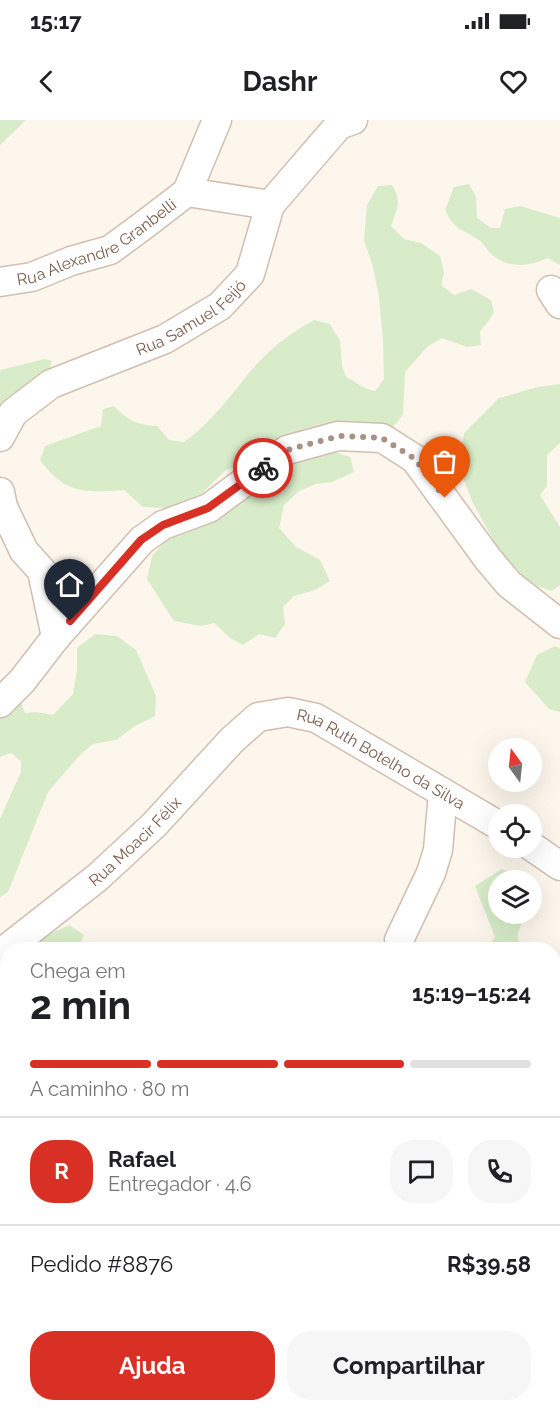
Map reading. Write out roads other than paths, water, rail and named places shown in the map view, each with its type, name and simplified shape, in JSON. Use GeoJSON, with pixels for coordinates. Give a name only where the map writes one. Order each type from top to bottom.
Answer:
{"type":"FeatureCollection","features":[{"type":"Feature","properties":{"kind":"street"},"geometry":{"type":"LineString","coordinates":[[217,120],[187,192],[270,206]]}},
{"type":"Feature","properties":{"kind":"street","name":"Rua Samuel Feijó"},"geometry":{"type":"LineString","coordinates":[[0,437],[13,413],[51,384],[165,339],[220,306],[250,274],[270,206],[339,125],[353,120]]}},
{"type":"Feature","properties":{"kind":"street","name":"Rua Alexandre Granbelli"},"geometry":{"type":"LineString","coordinates":[[0,282],[32,276],[110,249],[187,192]]}},
{"type":"Feature","properties":{"kind":"street"},"geometry":{"type":"LineString","coordinates":[[0,703],[22,681],[56,637],[141,540],[152,531],[208,508],[287,450],[339,436],[382,438],[415,459],[509,584],[560,624]]}},
{"type":"Feature","properties":{"kind":"street"},"geometry":{"type":"LineString","coordinates":[[0,492],[3,507],[24,551],[42,572],[56,637]]}},
{"type":"Feature","properties":{"kind":"street","name":"Rua Ruth Botelho da Silva"},"geometry":{"type":"LineString","coordinates":[[258,717],[288,712],[316,718],[488,819]]}},
{"type":"Feature","properties":{"kind":"street","name":"Rua Moacir Félix"},"geometry":{"type":"LineString","coordinates":[[15,942],[98,878],[154,825],[232,740],[258,717]]}},
{"type":"Feature","properties":{"kind":"street"},"geometry":{"type":"LineString","coordinates":[[399,940],[431,873],[438,850],[443,793]]}},
{"type":"Feature","properties":{"kind":"street"},"geometry":{"type":"LineString","coordinates":[[542,854],[560,866]]}}]}
